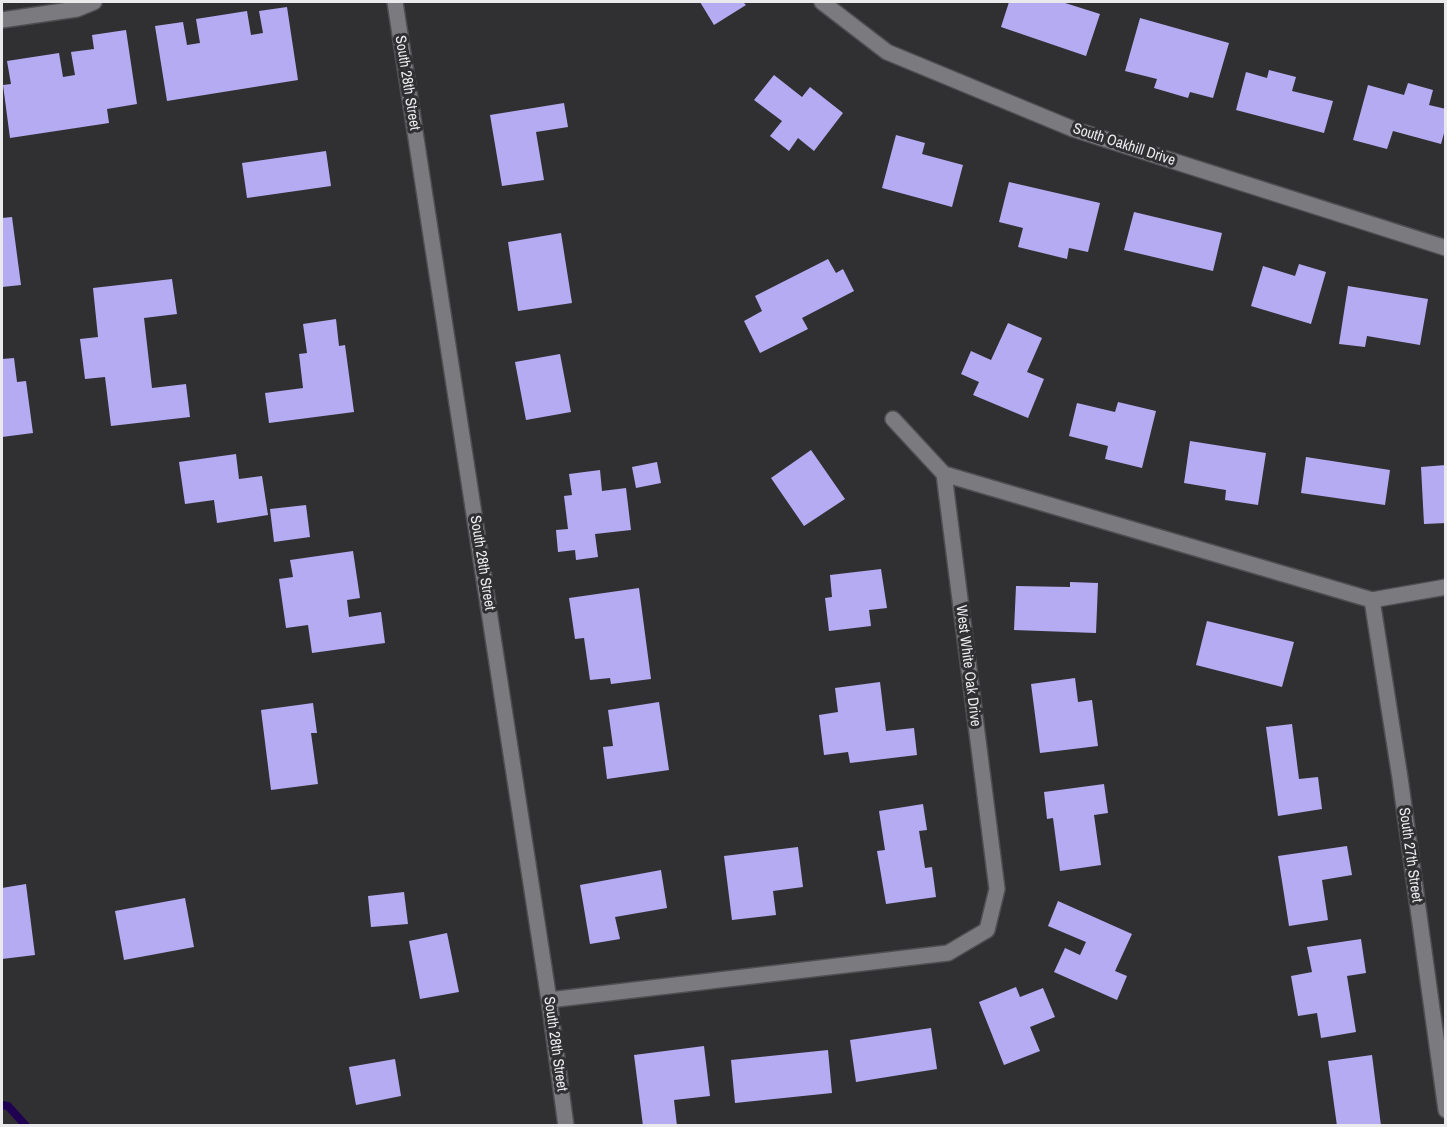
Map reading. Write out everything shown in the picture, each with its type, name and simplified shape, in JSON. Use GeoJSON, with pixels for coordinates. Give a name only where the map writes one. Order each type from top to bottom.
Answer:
{"type":"FeatureCollection","features":[{"type":"Feature","properties":{"kind":"street"},"geometry":{"type":"LineString","coordinates":[[2,20],[77,9],[94,2]]}},
{"type":"Feature","properties":{"kind":"street","name":"South 28th Street"},"geometry":{"type":"LineString","coordinates":[[394,2],[549,1000],[566,1125]]}},
{"type":"Feature","properties":{"kind":"street","name":"South Oakhill Drive"},"geometry":{"type":"LineString","coordinates":[[822,2],[887,52],[1073,129],[1446,248]]}},
{"type":"Feature","properties":{"kind":"street"},"geometry":{"type":"LineString","coordinates":[[893,419],[944,474],[1372,600],[1446,587]]}},
{"type":"Feature","properties":{"kind":"street","name":"West White Oak Drive"},"geometry":{"type":"LineString","coordinates":[[549,1000],[948,953],[987,930],[997,889],[944,474]]}},
{"type":"Feature","properties":{"kind":"street","name":"South 27th Street"},"geometry":{"type":"LineString","coordinates":[[1372,600],[1400,778],[1446,1110]]}},
{"type":"Feature","properties":{"kind":"building"},"geometry":{"type":"Polygon","coordinates":[[[700,2],[743,2],[746,5],[714,25],[700,2]]]}},
{"type":"Feature","properties":{"kind":"building"},"geometry":{"type":"Polygon","coordinates":[[[1009,2],[1062,2],[1100,14],[1086,56],[1001,27],[1009,2]]]}},
{"type":"Feature","properties":{"kind":"building"},"geometry":{"type":"Polygon","coordinates":[[[287,7],[298,80],[167,101],[155,26],[183,22],[187,45],[200,43],[196,19],[247,11],[251,35],[263,33],[259,11],[287,7]]]}},
{"type":"Feature","properties":{"kind":"building"},"geometry":{"type":"Polygon","coordinates":[[[1140,18],[1229,43],[1213,98],[1190,92],[1188,98],[1154,88],[1157,79],[1125,71],[1140,18]]]}},
{"type":"Feature","properties":{"kind":"building"},"geometry":{"type":"Polygon","coordinates":[[[126,30],[137,104],[107,109],[109,123],[10,138],[3,85],[11,84],[7,61],[59,53],[63,77],[75,75],[71,52],[94,49],[92,35],[126,30]]]}},
{"type":"Feature","properties":{"kind":"building"},"geometry":{"type":"Polygon","coordinates":[[[1269,70],[1296,77],[1292,91],[1333,101],[1324,133],[1236,110],[1246,72],[1267,78],[1269,70]]]}},
{"type":"Feature","properties":{"kind":"building"},"geometry":{"type":"Polygon","coordinates":[[[774,75],[802,97],[810,87],[843,113],[814,151],[798,138],[789,151],[770,136],[782,121],[754,100],[774,75]]]}},
{"type":"Feature","properties":{"kind":"building"},"geometry":{"type":"Polygon","coordinates":[[[1408,83],[1433,90],[1429,105],[1446,109],[1446,126],[1441,144],[1393,131],[1387,149],[1353,140],[1368,85],[1404,95],[1408,83]]]}},
{"type":"Feature","properties":{"kind":"building"},"geometry":{"type":"Polygon","coordinates":[[[564,103],[568,127],[536,132],[544,180],[502,186],[490,115],[564,103]]]}},
{"type":"Feature","properties":{"kind":"building"},"geometry":{"type":"Polygon","coordinates":[[[896,135],[925,143],[922,154],[963,165],[952,207],[882,188],[896,135]]]}},
{"type":"Feature","properties":{"kind":"building"},"geometry":{"type":"Polygon","coordinates":[[[326,151],[331,186],[247,198],[242,163],[326,151]]]}},
{"type":"Feature","properties":{"kind":"building"},"geometry":{"type":"Polygon","coordinates":[[[1009,182],[1100,203],[1088,252],[1069,248],[1067,259],[1018,247],[1023,228],[999,222],[1009,182]]]}},
{"type":"Feature","properties":{"kind":"building"},"geometry":{"type":"Polygon","coordinates":[[[1134,212],[1222,233],[1213,271],[1124,250],[1134,212]]]}},
{"type":"Feature","properties":{"kind":"building"},"geometry":{"type":"Polygon","coordinates":[[[12,217],[21,285],[2,287],[2,218],[12,217]]]}},
{"type":"Feature","properties":{"kind":"building"},"geometry":{"type":"Polygon","coordinates":[[[561,233],[572,303],[518,311],[508,242],[561,233]]]}},
{"type":"Feature","properties":{"kind":"building"},"geometry":{"type":"Polygon","coordinates":[[[828,259],[836,273],[843,269],[854,291],[802,318],[808,329],[760,353],[744,321],[762,311],[755,296],[828,259]]]}},
{"type":"Feature","properties":{"kind":"building"},"geometry":{"type":"Polygon","coordinates":[[[1299,264],[1326,272],[1311,324],[1251,306],[1263,266],[1295,276],[1299,264]]]}},
{"type":"Feature","properties":{"kind":"building"},"geometry":{"type":"Polygon","coordinates":[[[172,279],[177,314],[144,318],[152,388],[186,384],[190,417],[111,426],[105,377],[85,379],[80,339],[98,337],[93,288],[172,279]]]}},
{"type":"Feature","properties":{"kind":"building"},"geometry":{"type":"Polygon","coordinates":[[[1348,286],[1428,299],[1420,345],[1367,336],[1365,347],[1339,344],[1348,286]]]}},
{"type":"Feature","properties":{"kind":"building"},"geometry":{"type":"Polygon","coordinates":[[[336,319],[339,346],[345,345],[354,412],[269,423],[265,393],[303,388],[299,354],[307,353],[303,324],[336,319]]]}},
{"type":"Feature","properties":{"kind":"building"},"geometry":{"type":"Polygon","coordinates":[[[1008,323],[1042,338],[1027,372],[1044,379],[1028,418],[973,395],[979,382],[961,374],[971,351],[991,360],[1008,323]]]}},
{"type":"Feature","properties":{"kind":"building"},"geometry":{"type":"Polygon","coordinates":[[[560,354],[571,412],[526,420],[515,362],[560,354]]]}},
{"type":"Feature","properties":{"kind":"building"},"geometry":{"type":"Polygon","coordinates":[[[14,358],[17,382],[26,381],[33,433],[2,437],[2,359],[14,358]]]}},
{"type":"Feature","properties":{"kind":"building"},"geometry":{"type":"Polygon","coordinates":[[[1118,402],[1156,411],[1142,468],[1105,459],[1108,446],[1069,436],[1077,403],[1115,412],[1118,402]]]}},
{"type":"Feature","properties":{"kind":"building"},"geometry":{"type":"Polygon","coordinates":[[[1190,441],[1266,453],[1258,505],[1225,500],[1226,490],[1184,483],[1190,441]]]}},
{"type":"Feature","properties":{"kind":"building"},"geometry":{"type":"Polygon","coordinates":[[[811,450],[845,499],[804,526],[771,478],[811,450]]]}},
{"type":"Feature","properties":{"kind":"building"},"geometry":{"type":"Polygon","coordinates":[[[236,454],[239,479],[262,476],[268,515],[217,523],[214,500],[185,504],[179,462],[236,454]]]}},
{"type":"Feature","properties":{"kind":"building"},"geometry":{"type":"Polygon","coordinates":[[[1306,457],[1390,470],[1385,505],[1301,493],[1306,457]]]}},
{"type":"Feature","properties":{"kind":"building"},"geometry":{"type":"Polygon","coordinates":[[[657,462],[661,483],[636,488],[632,467],[657,462]]]}},
{"type":"Feature","properties":{"kind":"building"},"geometry":{"type":"Polygon","coordinates":[[[1446,465],[1446,523],[1424,524],[1421,467],[1446,465]]]}},
{"type":"Feature","properties":{"kind":"building"},"geometry":{"type":"Polygon","coordinates":[[[600,470],[602,491],[626,488],[631,530],[595,534],[598,557],[576,560],[575,550],[558,552],[556,530],[568,529],[564,496],[572,495],[569,474],[600,470]]]}},
{"type":"Feature","properties":{"kind":"building"},"geometry":{"type":"Polygon","coordinates":[[[306,505],[310,537],[274,542],[270,509],[306,505]]]}},
{"type":"Feature","properties":{"kind":"building"},"geometry":{"type":"Polygon","coordinates":[[[353,551],[360,598],[347,600],[349,617],[381,612],[385,643],[312,653],[308,625],[286,628],[279,579],[293,577],[290,560],[353,551]]]}},
{"type":"Feature","properties":{"kind":"building"},"geometry":{"type":"Polygon","coordinates":[[[881,569],[887,608],[869,610],[871,626],[829,631],[825,598],[832,597],[830,575],[881,569]]]}},
{"type":"Feature","properties":{"kind":"building"},"geometry":{"type":"Polygon","coordinates":[[[1070,582],[1098,583],[1096,633],[1014,630],[1016,586],[1070,587],[1070,582]]]}},
{"type":"Feature","properties":{"kind":"building"},"geometry":{"type":"Polygon","coordinates":[[[639,588],[651,679],[611,684],[610,678],[590,680],[584,638],[575,639],[569,598],[639,588]]]}},
{"type":"Feature","properties":{"kind":"building"},"geometry":{"type":"Polygon","coordinates":[[[1207,621],[1294,642],[1282,687],[1196,665],[1207,621]]]}},
{"type":"Feature","properties":{"kind":"building"},"geometry":{"type":"Polygon","coordinates":[[[1075,678],[1078,702],[1092,700],[1098,746],[1040,753],[1031,684],[1075,678]]]}},
{"type":"Feature","properties":{"kind":"building"},"geometry":{"type":"Polygon","coordinates":[[[880,682],[886,731],[914,728],[917,755],[850,763],[848,752],[824,755],[819,715],[838,712],[835,688],[880,682]]]}},
{"type":"Feature","properties":{"kind":"building"},"geometry":{"type":"Polygon","coordinates":[[[659,702],[669,770],[607,779],[603,747],[613,746],[608,710],[659,702]]]}},
{"type":"Feature","properties":{"kind":"building"},"geometry":{"type":"Polygon","coordinates":[[[313,703],[317,733],[311,733],[318,784],[271,790],[261,710],[313,703]]]}},
{"type":"Feature","properties":{"kind":"building"},"geometry":{"type":"Polygon","coordinates":[[[1292,724],[1299,779],[1318,777],[1322,809],[1278,816],[1266,727],[1292,724]]]}},
{"type":"Feature","properties":{"kind":"building"},"geometry":{"type":"Polygon","coordinates":[[[1104,784],[1108,813],[1094,815],[1101,865],[1060,871],[1053,818],[1047,819],[1044,792],[1104,784]]]}},
{"type":"Feature","properties":{"kind":"building"},"geometry":{"type":"Polygon","coordinates":[[[923,804],[927,830],[919,831],[925,868],[932,867],[936,897],[886,904],[877,851],[885,850],[879,811],[923,804]]]}},
{"type":"Feature","properties":{"kind":"building"},"geometry":{"type":"Polygon","coordinates":[[[1347,846],[1352,875],[1322,880],[1328,920],[1289,926],[1278,856],[1347,846]]]}},
{"type":"Feature","properties":{"kind":"building"},"geometry":{"type":"Polygon","coordinates":[[[798,847],[803,887],[773,891],[776,915],[732,920],[724,856],[798,847]]]}},
{"type":"Feature","properties":{"kind":"building"},"geometry":{"type":"Polygon","coordinates":[[[661,870],[667,908],[615,917],[620,939],[590,944],[580,885],[661,870]]]}},
{"type":"Feature","properties":{"kind":"building"},"geometry":{"type":"Polygon","coordinates":[[[26,884],[35,955],[2,959],[2,888],[26,884]]]}},
{"type":"Feature","properties":{"kind":"building"},"geometry":{"type":"Polygon","coordinates":[[[404,892],[408,924],[371,927],[368,896],[404,892]]]}},
{"type":"Feature","properties":{"kind":"building"},"geometry":{"type":"Polygon","coordinates":[[[185,898],[194,947],[124,960],[115,911],[185,898]]]}},
{"type":"Feature","properties":{"kind":"building"},"geometry":{"type":"Polygon","coordinates":[[[1058,901],[1132,934],[1115,971],[1127,976],[1117,1000],[1054,972],[1065,948],[1080,955],[1086,942],[1048,926],[1058,901]]]}},
{"type":"Feature","properties":{"kind":"building"},"geometry":{"type":"Polygon","coordinates":[[[447,933],[459,992],[420,999],[409,941],[447,933]]]}},
{"type":"Feature","properties":{"kind":"building"},"geometry":{"type":"Polygon","coordinates":[[[1361,939],[1366,973],[1347,976],[1356,1032],[1321,1038],[1317,1013],[1298,1016],[1291,976],[1312,972],[1307,947],[1361,939]]]}},
{"type":"Feature","properties":{"kind":"building"},"geometry":{"type":"Polygon","coordinates":[[[1016,987],[1020,997],[1043,988],[1055,1017],[1030,1027],[1040,1051],[1004,1065],[979,1002],[1016,987]]]}},
{"type":"Feature","properties":{"kind":"building"},"geometry":{"type":"Polygon","coordinates":[[[931,1028],[937,1069],[856,1082],[850,1040],[931,1028]]]}},
{"type":"Feature","properties":{"kind":"building"},"geometry":{"type":"Polygon","coordinates":[[[704,1046],[710,1096],[674,1100],[677,1126],[643,1126],[634,1055],[704,1046]]]}},
{"type":"Feature","properties":{"kind":"building"},"geometry":{"type":"Polygon","coordinates":[[[828,1050],[832,1093],[735,1103],[731,1060],[828,1050]]]}},
{"type":"Feature","properties":{"kind":"building"},"geometry":{"type":"Polygon","coordinates":[[[1372,1055],[1381,1126],[1337,1126],[1328,1061],[1372,1055]]]}},
{"type":"Feature","properties":{"kind":"building"},"geometry":{"type":"Polygon","coordinates":[[[395,1059],[401,1096],[356,1105],[349,1067],[395,1059]]]}},
{"type":"Feature","properties":{"kind":"waterway"},"geometry":{"type":"LineString","coordinates":[[2,1105],[8,1106],[26,1126]]}}]}
